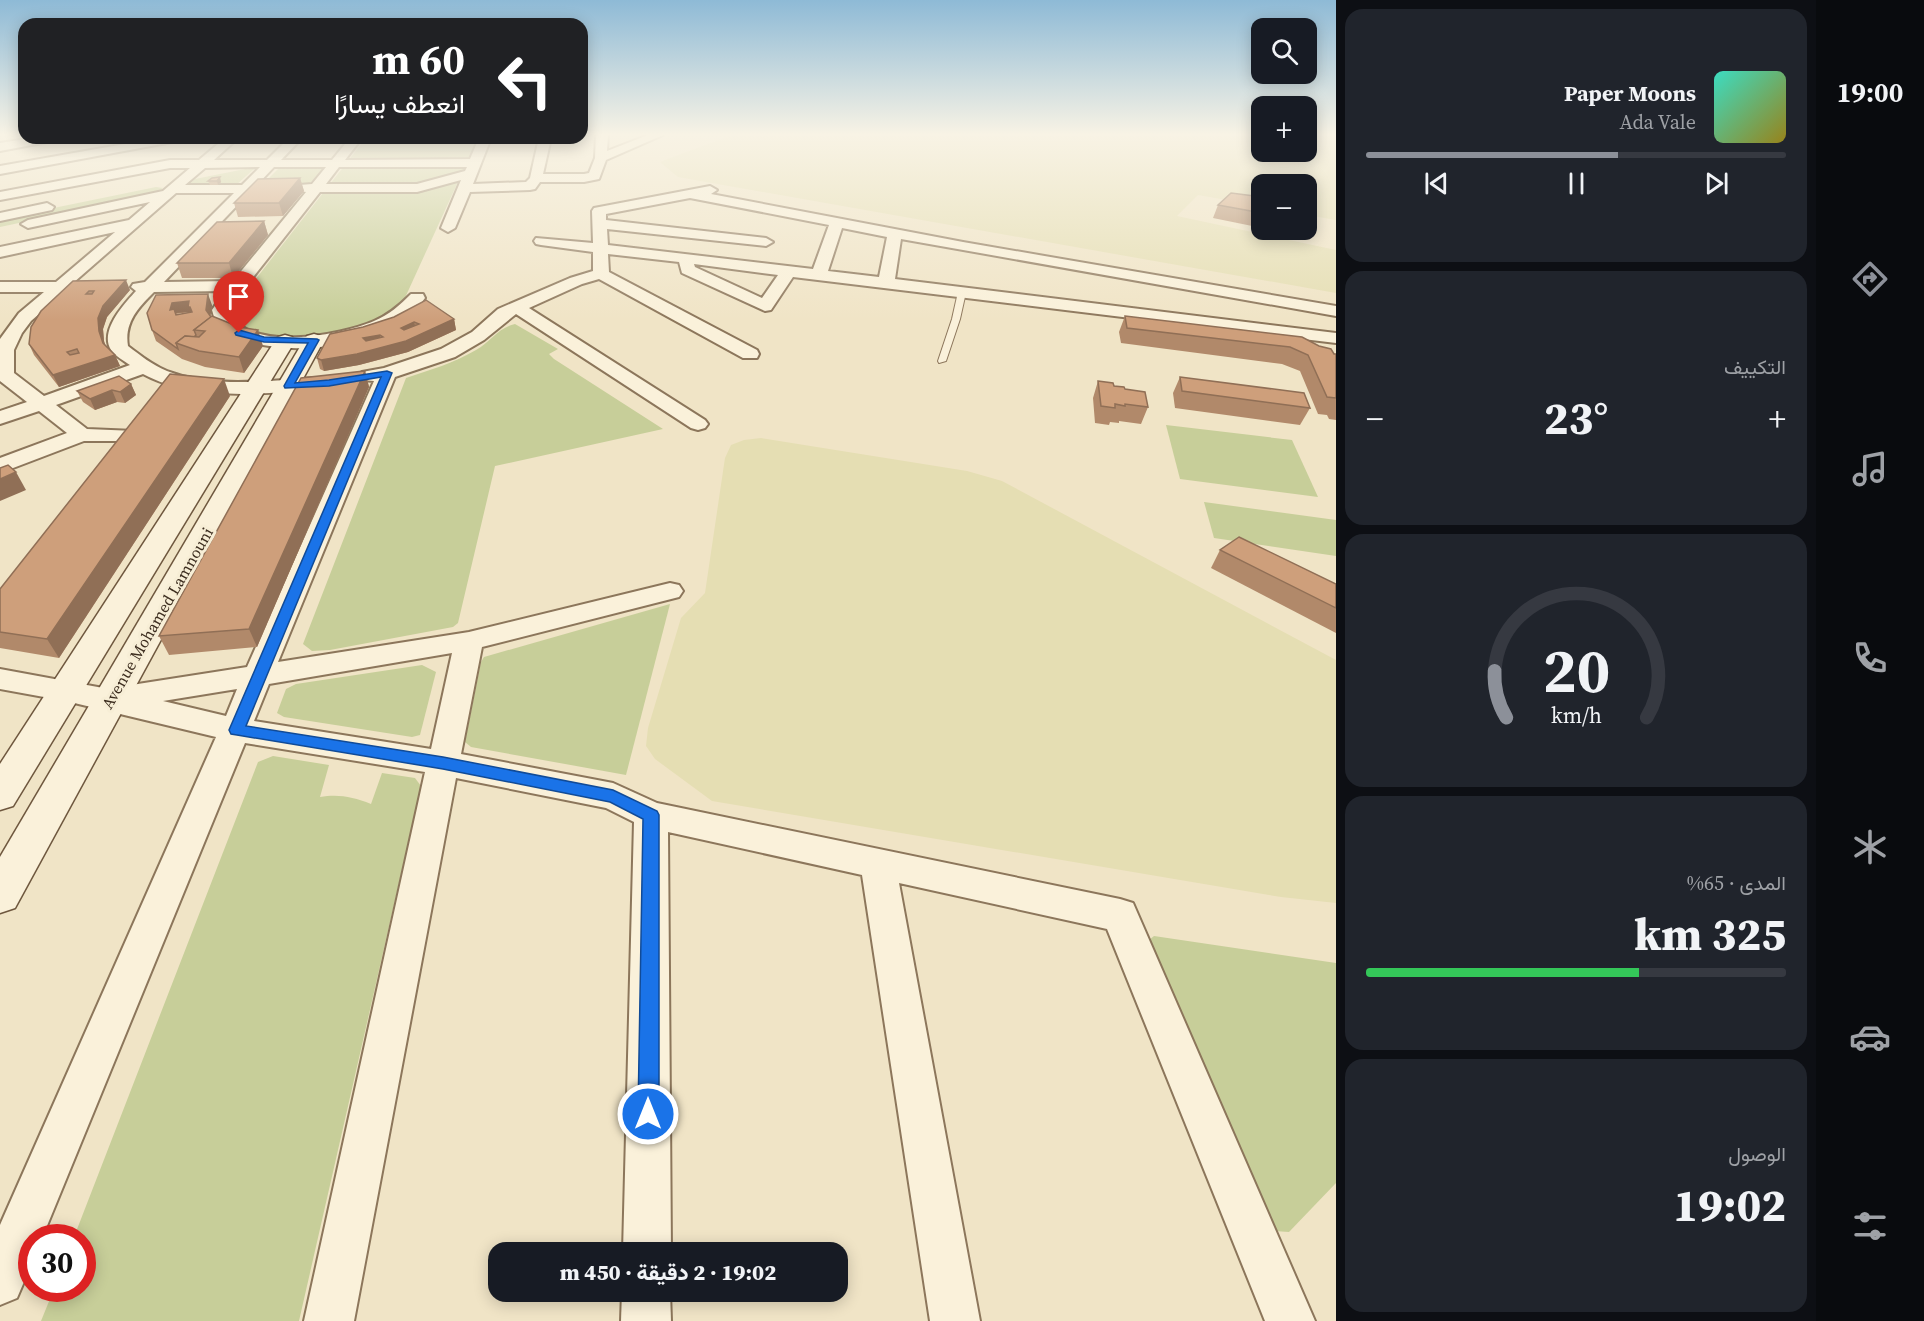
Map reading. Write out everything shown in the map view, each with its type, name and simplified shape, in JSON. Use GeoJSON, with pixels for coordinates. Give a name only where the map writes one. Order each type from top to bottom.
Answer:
{"type":"FeatureCollection","features":[{"type":"Feature","properties":{"kind":"street"},"geometry":{"type":"LineString","coordinates":[[0,217],[119,197]]}},
{"type":"Feature","properties":{"kind":"street"},"geometry":{"type":"LineString","coordinates":[[0,230],[136,197]]}},
{"type":"Feature","properties":{"kind":"street"},"geometry":{"type":"LineString","coordinates":[[82,435],[5,375],[1,356],[9,336],[25,317],[164,197]]}},
{"type":"Feature","properties":{"kind":"street"},"geometry":{"type":"LineString","coordinates":[[239,197],[150,287],[120,322],[116,336],[119,348],[144,367],[172,379],[223,387],[329,383]]}},
{"type":"Feature","properties":{"kind":"street"},"geometry":{"type":"LineString","coordinates":[[309,197],[221,310],[225,323],[239,333],[264,340],[300,341],[362,332],[389,322],[408,310],[417,298]]}},
{"type":"Feature","properties":{"kind":"street"},"geometry":{"type":"LineString","coordinates":[[437,197],[447,201]]}},
{"type":"Feature","properties":{"kind":"street"},"geometry":{"type":"LineString","coordinates":[[447,201],[453,197]]}},
{"type":"Feature","properties":{"kind":"street"},"geometry":{"type":"LineString","coordinates":[[601,274],[599,211],[677,197]]}},
{"type":"Feature","properties":{"kind":"street"},"geometry":{"type":"LineString","coordinates":[[704,197],[963,247],[1336,311]]}},
{"type":"Feature","properties":{"kind":"street"},"geometry":{"type":"LineString","coordinates":[[447,201],[448,228]]}},
{"type":"Feature","properties":{"kind":"street"},"geometry":{"type":"LineString","coordinates":[[627,206],[673,211]]}},
{"type":"Feature","properties":{"kind":"street"},"geometry":{"type":"LineString","coordinates":[[730,216],[776,221],[780,212]]}},
{"type":"Feature","properties":{"kind":"street"},"geometry":{"type":"LineString","coordinates":[[819,275],[837,222]]}},
{"type":"Feature","properties":{"kind":"street"},"geometry":{"type":"LineString","coordinates":[[0,252],[133,224]]}},
{"type":"Feature","properties":{"kind":"street"},"geometry":{"type":"LineString","coordinates":[[600,224],[769,237],[755,268]]}},
{"type":"Feature","properties":{"kind":"street"},"geometry":{"type":"LineString","coordinates":[[886,283],[895,234]]}},
{"type":"Feature","properties":{"kind":"street"},"geometry":{"type":"LineString","coordinates":[[541,241],[886,283],[962,286],[1052,303],[1336,338]]}},
{"type":"Feature","properties":{"kind":"street"},"geometry":{"type":"LineString","coordinates":[[684,259],[688,270],[765,306],[788,272]]}},
{"type":"Feature","properties":{"kind":"street"},"geometry":{"type":"LineString","coordinates":[[1047,261],[1052,303]]}},
{"type":"Feature","properties":{"kind":"street"},"geometry":{"type":"LineString","coordinates":[[352,379],[387,373],[448,353],[478,336],[493,320],[516,307],[576,280],[601,274],[750,354]]}},
{"type":"Feature","properties":{"kind":"street"},"geometry":{"type":"LineString","coordinates":[[128,287],[238,286]]}},
{"type":"Feature","properties":{"kind":"street"},"geometry":{"type":"LineString","coordinates":[[0,287],[82,287]]}},
{"type":"Feature","properties":{"kind":"street"},"geometry":{"type":"LineString","coordinates":[[516,307],[698,424]]}},
{"type":"Feature","properties":{"kind":"street"},"geometry":{"type":"LineString","coordinates":[[0,317],[25,317]]}},
{"type":"Feature","properties":{"kind":"street"},"geometry":{"type":"LineString","coordinates":[[0,795],[256,387],[300,341]]}},
{"type":"Feature","properties":{"kind":"street","name":"Avenue Mohamed Lamnouni"},"geometry":{"type":"LineString","coordinates":[[0,895],[288,386],[300,341]]}},
{"type":"Feature","properties":{"kind":"street"},"geometry":{"type":"LineString","coordinates":[[0,418],[144,367]]}},
{"type":"Feature","properties":{"kind":"street"},"geometry":{"type":"LineString","coordinates":[[0,1281],[237,730],[387,373]]}},
{"type":"Feature","properties":{"kind":"street"},"geometry":{"type":"LineString","coordinates":[[157,398],[172,379]]}},
{"type":"Feature","properties":{"kind":"street"},"geometry":{"type":"LineString","coordinates":[[113,454],[142,417]]}},
{"type":"Feature","properties":{"kind":"street"},"geometry":{"type":"LineString","coordinates":[[0,466],[82,435],[127,436]]}},
{"type":"Feature","properties":{"kind":"street"},"geometry":{"type":"LineString","coordinates":[[111,699],[470,641],[670,591]]}},
{"type":"Feature","properties":{"kind":"street"},"geometry":{"type":"LineString","coordinates":[[329,1321],[470,641]]}},
{"type":"Feature","properties":{"kind":"street"},"geometry":{"type":"LineString","coordinates":[[0,679],[111,699],[237,730],[443,763],[613,796],[651,815],[1120,915],[1290,1321]]}},
{"type":"Feature","properties":{"kind":"street"},"geometry":{"type":"LineString","coordinates":[[647,1242],[651,815]]}},
{"type":"Feature","properties":{"kind":"street"},"geometry":{"type":"LineString","coordinates":[[878,865],[955,1321]]}},
{"type":"Feature","properties":{"kind":"street"},"geometry":{"type":"LineString","coordinates":[[646,1302],[646,1321]]}},
{"type":"Feature","properties":{"kind":"lane"},"geometry":{"type":"LineString","coordinates":[[942,361],[956,319],[962,286]]}},
{"type":"Feature","properties":{"kind":"shaded area"},"geometry":{"type":"Polygon","coordinates":[[[789,197],[1196,197],[1177,216],[1251,232],[1251,240],[1289,240],[1336,250],[1336,293],[789,197]]]}},
{"type":"Feature","properties":{"kind":"shaded area"},"geometry":{"type":"Polygon","coordinates":[[[1207,197],[1251,197],[1251,204],[1207,197]]]}},
{"type":"Feature","properties":{"kind":"shaded area"},"geometry":{"type":"Polygon","coordinates":[[[1317,197],[1336,197],[1336,220],[1317,217],[1317,197]]]}},
{"type":"Feature","properties":{"kind":"shaded area"},"geometry":{"type":"Polygon","coordinates":[[[761,438],[967,471],[1002,481],[1336,660],[1336,903],[1281,897],[712,801],[655,759],[646,746],[648,728],[681,618],[705,593],[725,458],[731,445],[744,440],[761,438]]]}},
{"type":"Feature","properties":{"kind":"green space"},"geometry":{"type":"Polygon","coordinates":[[[109,197],[143,197],[0,227],[0,219],[109,197]]]}},
{"type":"Feature","properties":{"kind":"green space"},"geometry":{"type":"Polygon","coordinates":[[[320,197],[451,197],[404,300],[389,313],[370,324],[347,332],[297,338],[251,329],[234,319],[233,308],[320,197]]]}},
{"type":"Feature","properties":{"kind":"green space"},"geometry":{"type":"Polygon","coordinates":[[[515,324],[558,349],[549,354],[554,359],[663,429],[495,466],[458,623],[453,627],[330,650],[312,651],[303,644],[406,378],[468,355],[499,331],[515,324]]]}},
{"type":"Feature","properties":{"kind":"green space"},"geometry":{"type":"Polygon","coordinates":[[[1166,425],[1292,440],[1318,497],[1180,479],[1166,425]]]}},
{"type":"Feature","properties":{"kind":"green space"},"geometry":{"type":"Polygon","coordinates":[[[1204,502],[1336,520],[1336,556],[1214,538],[1204,502]]]}},
{"type":"Feature","properties":{"kind":"green space"},"geometry":{"type":"Polygon","coordinates":[[[670,604],[626,775],[471,747],[465,742],[481,662],[484,657],[670,604]]]}},
{"type":"Feature","properties":{"kind":"green space"},"geometry":{"type":"Polygon","coordinates":[[[422,665],[436,672],[420,735],[412,737],[284,717],[277,713],[286,689],[296,684],[422,665]]]}},
{"type":"Feature","properties":{"kind":"green space"},"geometry":{"type":"Polygon","coordinates":[[[273,756],[329,765],[320,797],[346,797],[371,804],[382,773],[415,778],[421,786],[299,1321],[41,1321],[49,1302],[96,1302],[96,1224],[79,1224],[258,762],[273,756]]]}},
{"type":"Feature","properties":{"kind":"green space"},"geometry":{"type":"Polygon","coordinates":[[[1154,936],[1336,963],[1336,1183],[1289,1232],[1274,1231],[1149,940],[1154,936]]]}},
{"type":"Feature","properties":{"kind":"building"},"geometry":{"type":"Polygon","coordinates":[[[240,197],[284,197],[279,203],[234,203],[240,197]]]}},
{"type":"Feature","properties":{"kind":"building"},"geometry":{"type":"Polygon","coordinates":[[[1227,197],[1251,197],[1251,211],[1218,205],[1227,197]]]}},
{"type":"Feature","properties":{"kind":"building"},"geometry":{"type":"Polygon","coordinates":[[[264,221],[229,263],[177,263],[217,222],[264,221]]]}},
{"type":"Feature","properties":{"kind":"building"},"geometry":{"type":"Polygon","coordinates":[[[126,280],[103,306],[98,318],[103,343],[115,355],[53,375],[29,344],[31,327],[41,311],[73,281],[126,280]],[[77,349],[67,352],[70,355],[79,353],[77,349]]]}},
{"type":"Feature","properties":{"kind":"building"},"geometry":{"type":"Polygon","coordinates":[[[208,294],[206,310],[211,317],[194,330],[196,335],[194,337],[185,336],[176,343],[178,349],[152,330],[147,313],[156,295],[208,294]],[[189,301],[172,303],[170,310],[174,309],[176,315],[192,312],[188,307],[189,301]]]}},
{"type":"Feature","properties":{"kind":"building"},"geometry":{"type":"Polygon","coordinates":[[[426,300],[454,319],[406,341],[357,354],[321,360],[317,358],[330,334],[394,317],[426,300]],[[414,322],[401,328],[404,330],[419,324],[414,322]],[[380,335],[363,338],[366,341],[383,337],[380,335]]]}},
{"type":"Feature","properties":{"kind":"building"},"geometry":{"type":"Polygon","coordinates":[[[212,316],[239,327],[258,330],[239,357],[199,351],[176,343],[185,336],[199,337],[205,331],[194,330],[212,316]]]}},
{"type":"Feature","properties":{"kind":"building"},"geometry":{"type":"Polygon","coordinates":[[[1125,316],[1302,337],[1319,346],[1331,349],[1336,354],[1336,398],[1327,397],[1308,355],[1290,347],[1127,328],[1125,316]]]}},
{"type":"Feature","properties":{"kind":"building"},"geometry":{"type":"Polygon","coordinates":[[[365,371],[249,629],[159,636],[301,378],[365,371]]]}},
{"type":"Feature","properties":{"kind":"building"},"geometry":{"type":"Polygon","coordinates":[[[170,374],[224,379],[47,639],[0,632],[0,589],[170,374]]]}},
{"type":"Feature","properties":{"kind":"building"},"geometry":{"type":"Polygon","coordinates":[[[119,376],[131,384],[120,392],[112,390],[90,399],[77,391],[119,376]]]}},
{"type":"Feature","properties":{"kind":"building"},"geometry":{"type":"Polygon","coordinates":[[[1180,377],[1304,393],[1310,408],[1182,391],[1180,377]]]}},
{"type":"Feature","properties":{"kind":"building"},"geometry":{"type":"Polygon","coordinates":[[[1098,381],[1145,392],[1148,407],[1125,404],[1125,406],[1115,404],[1115,408],[1101,406],[1098,381]]]}},
{"type":"Feature","properties":{"kind":"building"},"geometry":{"type":"Polygon","coordinates":[[[8,465],[16,472],[0,479],[0,468],[8,465]]]}},
{"type":"Feature","properties":{"kind":"building"},"geometry":{"type":"Polygon","coordinates":[[[1239,537],[1336,584],[1336,608],[1220,550],[1239,537]]]}},
{"type":"Feature","properties":{"kind":"route"},"geometry":{"type":"LineString","coordinates":[[239,333],[264,340],[296,342],[314,340],[288,386],[329,383],[387,373],[237,730],[443,763],[613,796],[651,815],[648,1114]]}}]}
